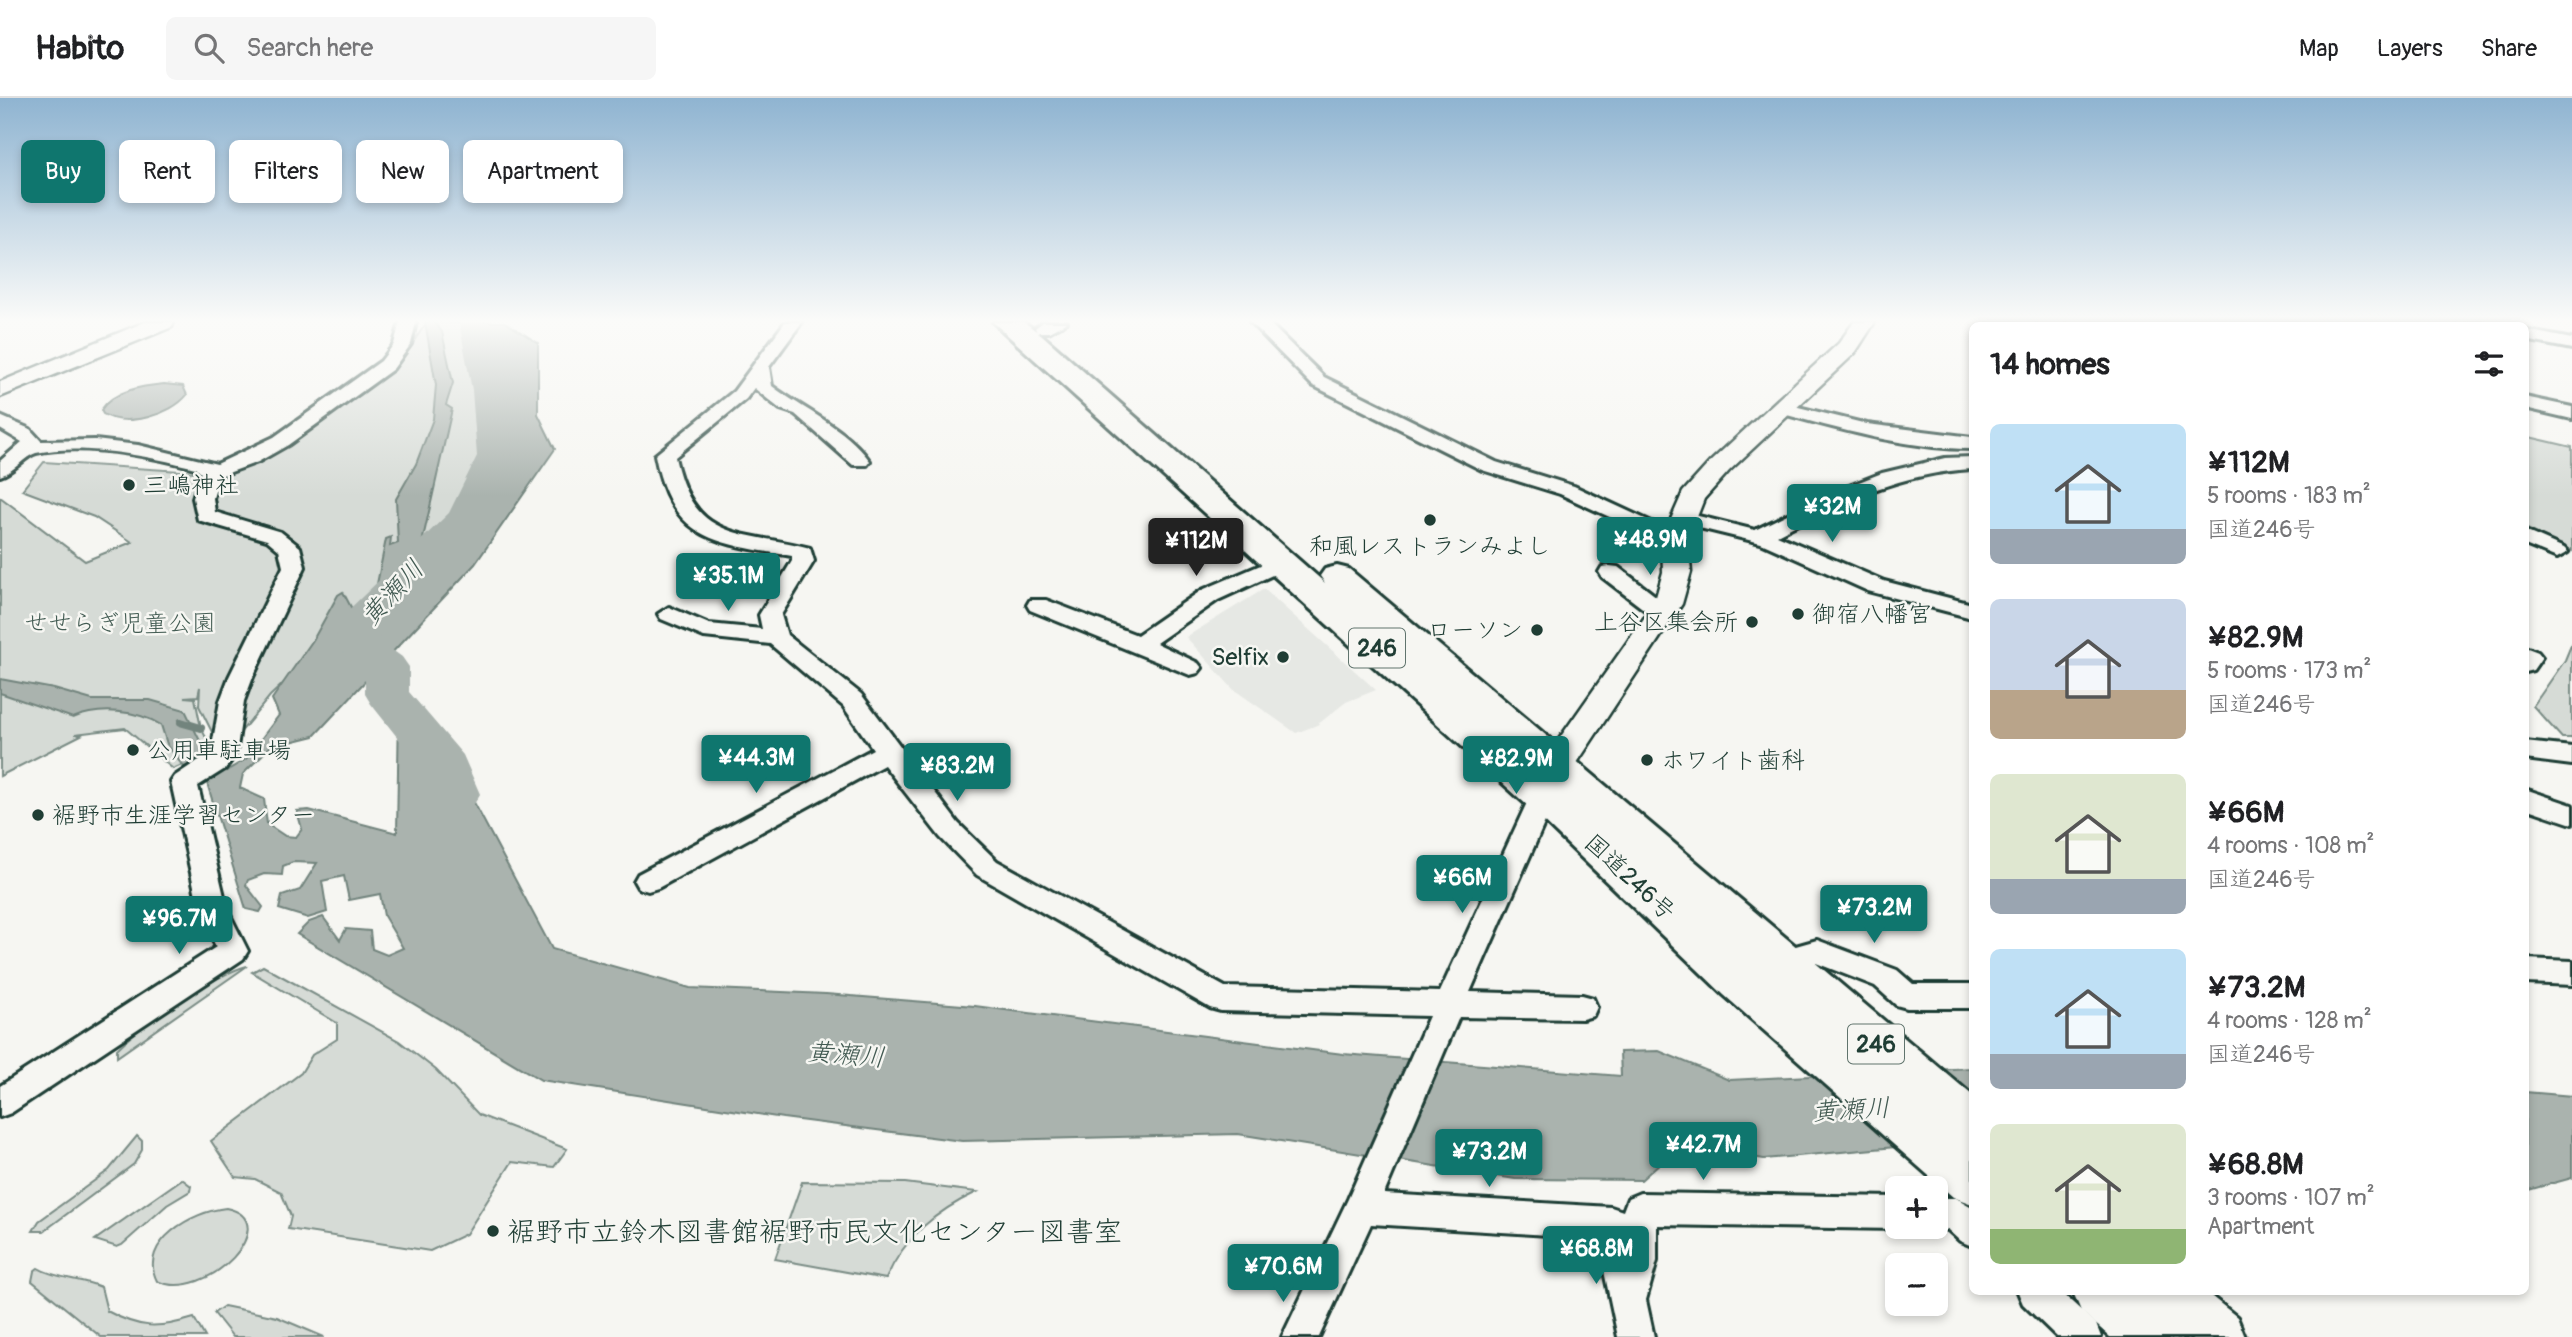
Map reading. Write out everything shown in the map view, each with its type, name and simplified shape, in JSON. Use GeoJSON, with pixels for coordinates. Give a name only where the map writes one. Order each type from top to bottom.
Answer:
{"type":"FeatureCollection","features":[{"type":"Feature","properties":{"kind":"highway","name":"国道246号"},"geometry":{"type":"LineString","coordinates":[[1077,380],[1282,562],[1550,782]]}},
{"type":"Feature","properties":{"kind":"highway","name":"国道246号"},"geometry":{"type":"LineString","coordinates":[[1110,380],[1209,466],[1550,782],[1761,971],[1969,1177]]}},
{"type":"Feature","properties":{"kind":"highway","name":"国道246号"},"geometry":{"type":"LineString","coordinates":[[1761,971],[1969,1124]]}},
{"type":"Feature","properties":{"kind":"highway"},"geometry":{"type":"LineString","coordinates":[[2104,1295],[2153,1337]]}},
{"type":"Feature","properties":{"kind":"highway"},"geometry":{"type":"LineString","coordinates":[[2167,1295],[2216,1337]]}},
{"type":"Feature","properties":{"kind":"street"},"geometry":{"type":"LineString","coordinates":[[0,390],[25,380]]}},
{"type":"Feature","properties":{"kind":"street"},"geometry":{"type":"LineString","coordinates":[[211,473],[251,458],[281,441],[366,380]]}},
{"type":"Feature","properties":{"kind":"street"},"geometry":{"type":"LineString","coordinates":[[752,380],[740,396],[665,455],[668,473],[685,504],[708,531],[737,540],[803,552],[803,561],[770,615],[776,638]]}},
{"type":"Feature","properties":{"kind":"street"},"geometry":{"type":"LineString","coordinates":[[762,380],[763,388],[786,405],[801,410],[860,461]]}},
{"type":"Feature","properties":{"kind":"street"},"geometry":{"type":"LineString","coordinates":[[1317,380],[1489,466],[1678,529],[1757,537],[1876,586],[1969,610]]}},
{"type":"Feature","properties":{"kind":"street"},"geometry":{"type":"LineString","coordinates":[[1300,1337],[1361,1208],[1550,782],[1668,604],[1676,572],[1678,529],[1698,490],[1813,380]]}},
{"type":"Feature","properties":{"kind":"street"},"geometry":{"type":"LineString","coordinates":[[2529,403],[2572,413]]}},
{"type":"Feature","properties":{"kind":"street"},"geometry":{"type":"LineString","coordinates":[[1782,408],[1866,430],[1952,443],[1969,443]]}},
{"type":"Feature","properties":{"kind":"street"},"geometry":{"type":"LineString","coordinates":[[0,422],[32,440],[29,448],[0,470]]}},
{"type":"Feature","properties":{"kind":"street"},"geometry":{"type":"LineString","coordinates":[[0,1102],[233,951],[213,909],[184,782],[205,770],[223,754],[232,701],[241,677],[294,567],[289,547],[274,536],[205,516],[203,498],[211,473],[210,468],[202,464],[131,448],[93,443],[29,448]]}},
{"type":"Feature","properties":{"kind":"street"},"geometry":{"type":"LineString","coordinates":[[1757,537],[1820,505],[1870,485],[1950,463],[1969,463]]}},
{"type":"Feature","properties":{"kind":"street"},"geometry":{"type":"LineString","coordinates":[[2529,539],[2557,552]]}},
{"type":"Feature","properties":{"kind":"street"},"geometry":{"type":"LineString","coordinates":[[1139,644],[1210,595],[1282,562]]}},
{"type":"Feature","properties":{"kind":"street"},"geometry":{"type":"LineString","coordinates":[[1610,572],[1662,612]]}},
{"type":"Feature","properties":{"kind":"street"},"geometry":{"type":"LineString","coordinates":[[1038,605],[1139,644],[1190,668]]}},
{"type":"Feature","properties":{"kind":"street"},"geometry":{"type":"LineString","coordinates":[[669,614],[704,630],[776,638],[852,700],[888,752],[949,830],[986,868],[1221,999],[1582,1007]]}},
{"type":"Feature","properties":{"kind":"street"},"geometry":{"type":"LineString","coordinates":[[2529,751],[2572,756]]}},
{"type":"Feature","properties":{"kind":"street"},"geometry":{"type":"LineString","coordinates":[[648,880],[888,752]]}},
{"type":"Feature","properties":{"kind":"street"},"geometry":{"type":"LineString","coordinates":[[2529,799],[2572,815]]}},
{"type":"Feature","properties":{"kind":"street"},"geometry":{"type":"LineString","coordinates":[[1761,971],[1816,951],[1886,978],[1907,996],[1969,996]]}},
{"type":"Feature","properties":{"kind":"street"},"geometry":{"type":"LineString","coordinates":[[2529,971],[2572,973]]}},
{"type":"Feature","properties":{"kind":"street"},"geometry":{"type":"LineString","coordinates":[[1361,1208],[1611,1223],[1636,1337]]}},
{"type":"Feature","properties":{"kind":"street"},"geometry":{"type":"LineString","coordinates":[[1628,1302],[1639,1261],[1640,1209],[1885,1213]]}},
{"type":"Feature","properties":{"kind":"street"},"geometry":{"type":"LineString","coordinates":[[1948,1214],[1956,1214],[1969,1227]]}},
{"type":"Feature","properties":{"kind":"street"},"geometry":{"type":"LineString","coordinates":[[2039,1295],[2083,1337]]}},
{"type":"Feature","properties":{"kind":"shaded area"},"geometry":{"type":"Polygon","coordinates":[[[1264,589],[1376,690],[1346,702],[1317,725],[1296,733],[1233,689],[1186,637],[1264,589]]]}},
{"type":"Feature","properties":{"kind":"green space","name":"せせらぎ児童公園"},"geometry":{"type":"Polygon","coordinates":[[[368,380],[488,380],[500,420],[480,489],[450,533],[418,557],[270,696],[223,754],[199,706],[200,687],[198,696],[184,697],[195,698],[201,728],[213,751],[173,769],[125,728],[75,734],[83,734],[0,776],[0,497],[85,561],[132,542],[94,517],[22,490],[44,462],[211,473],[289,436],[368,380]]]}},
{"type":"Feature","properties":{"kind":"green space"},"geometry":{"type":"Polygon","coordinates":[[[2529,437],[2572,447],[2572,551],[2529,530],[2529,437]]]}},
{"type":"Feature","properties":{"kind":"green space"},"geometry":{"type":"Polygon","coordinates":[[[2572,643],[2572,738],[2562,738],[2533,706],[2565,660],[2572,643]]]}},
{"type":"Feature","properties":{"kind":"green space"},"geometry":{"type":"Polygon","coordinates":[[[247,966],[117,1057],[117,1049],[161,1014],[199,989],[247,966]]]}},
{"type":"Feature","properties":{"kind":"green space"},"geometry":{"type":"Polygon","coordinates":[[[263,966],[399,1041],[436,1070],[479,1115],[567,1149],[554,1167],[512,1162],[466,1234],[430,1251],[288,1229],[291,1216],[281,1192],[255,1179],[235,1177],[211,1141],[301,1073],[312,1055],[337,1039],[337,1023],[252,972],[263,966]]]}},
{"type":"Feature","properties":{"kind":"green space"},"geometry":{"type":"Polygon","coordinates":[[[137,1136],[142,1141],[142,1150],[134,1164],[44,1231],[33,1231],[39,1221],[109,1170],[137,1136]]]}},
{"type":"Feature","properties":{"kind":"green space"},"geometry":{"type":"Polygon","coordinates":[[[182,1179],[191,1186],[190,1191],[167,1205],[122,1245],[117,1247],[95,1240],[182,1179]]]}},
{"type":"Feature","properties":{"kind":"green space"},"geometry":{"type":"Polygon","coordinates":[[[802,1182],[905,1183],[977,1192],[948,1208],[923,1227],[902,1250],[886,1279],[775,1259],[802,1182]]]}},
{"type":"Feature","properties":{"kind":"green space"},"geometry":{"type":"Polygon","coordinates":[[[226,1208],[242,1216],[248,1228],[244,1242],[233,1258],[198,1281],[177,1285],[157,1281],[153,1267],[155,1254],[172,1231],[199,1215],[226,1208]]]}},
{"type":"Feature","properties":{"kind":"green space"},"geometry":{"type":"Polygon","coordinates":[[[38,1268],[101,1287],[107,1311],[119,1317],[149,1325],[170,1324],[194,1318],[205,1337],[101,1337],[32,1281],[34,1271],[38,1268]]]}},
{"type":"Feature","properties":{"kind":"green space"},"geometry":{"type":"Polygon","coordinates":[[[224,1306],[277,1317],[324,1337],[233,1337],[214,1313],[224,1306]]]}},
{"type":"Feature","properties":{"kind":"water"},"geometry":{"type":"Polygon","coordinates":[[[435,380],[452,380],[446,405],[452,409],[417,565],[463,527],[503,410],[497,380],[538,380],[538,414],[555,449],[475,564],[314,736],[270,747],[243,774],[240,788],[264,799],[267,824],[285,836],[296,837],[302,829],[297,811],[309,810],[397,833],[399,708],[468,791],[552,949],[690,988],[826,994],[975,1006],[1343,1054],[1621,1076],[1620,1052],[1659,1051],[1729,1080],[1969,1068],[1969,1140],[1764,1159],[1680,1145],[1641,1180],[1515,1179],[1238,1134],[962,1141],[783,1118],[541,1080],[297,934],[309,922],[323,917],[340,940],[346,929],[370,931],[372,949],[387,955],[403,948],[384,916],[380,894],[349,900],[344,876],[322,881],[327,912],[308,918],[279,909],[282,896],[300,890],[317,863],[293,862],[283,866],[282,875],[264,874],[248,880],[246,885],[263,907],[260,912],[246,909],[207,783],[182,765],[167,744],[161,725],[141,716],[106,711],[73,718],[0,693],[0,679],[54,689],[92,700],[150,700],[185,710],[202,745],[203,758],[226,771],[246,759],[279,715],[272,699],[313,640],[338,595],[343,592],[352,609],[362,607],[376,589],[386,539],[391,537],[390,546],[398,543],[396,499],[416,464],[433,419],[435,380]]]}},
{"type":"Feature","properties":{"kind":"water"},"geometry":{"type":"Polygon","coordinates":[[[164,384],[183,386],[187,395],[170,408],[148,417],[124,420],[103,414],[101,410],[121,394],[164,384]]]}},
{"type":"Feature","properties":{"kind":"water"},"geometry":{"type":"Polygon","coordinates":[[[2529,1092],[2572,1096],[2572,1178],[2529,1190],[2529,1092]]]}},
{"type":"Feature","properties":{"kind":"waterway","name":"黄瀬川"},"geometry":{"type":"LineString","coordinates":[[456,794],[446,766],[387,694],[387,667],[359,646],[356,623],[465,518],[495,456],[487,380]]}},
{"type":"Feature","properties":{"kind":"waterway"},"geometry":{"type":"LineString","coordinates":[[181,722],[201,728],[183,723]]}},
{"type":"Feature","properties":{"kind":"place","name":"三嶋神社"},"geometry":{"type":"Point","coordinates":[129,485]}},
{"type":"Feature","properties":{"kind":"place","name":"和風レストランみよし"},"geometry":{"type":"Point","coordinates":[1430,520]}},
{"type":"Feature","properties":{"kind":"place","name":"御宿八幡宮"},"geometry":{"type":"Point","coordinates":[1798,614]}},
{"type":"Feature","properties":{"kind":"place","name":"上谷区集会所"},"geometry":{"type":"Point","coordinates":[1752,622]}},
{"type":"Feature","properties":{"kind":"place","name":"ローソン"},"geometry":{"type":"Point","coordinates":[1537,630]}},
{"type":"Feature","properties":{"kind":"place","name":"Selfix"},"geometry":{"type":"Point","coordinates":[1283,657]}},
{"type":"Feature","properties":{"kind":"place","name":"公用車駐車場"},"geometry":{"type":"Point","coordinates":[133,750]}},
{"type":"Feature","properties":{"kind":"place","name":"ホワイト歯科"},"geometry":{"type":"Point","coordinates":[1647,760]}},
{"type":"Feature","properties":{"kind":"place","name":"裾野市生涯学習センター"},"geometry":{"type":"Point","coordinates":[38,815]}},
{"type":"Feature","properties":{"kind":"place","name":"裾野市立鈴木図書館裾野市民文化センター図書室"},"geometry":{"type":"Point","coordinates":[493,1231]}}]}
